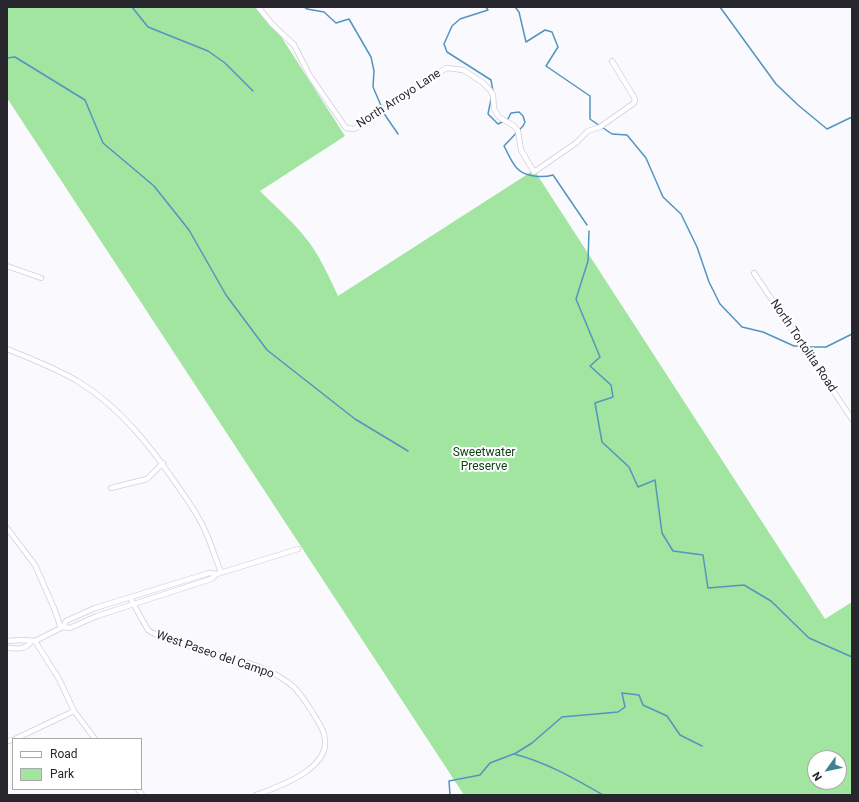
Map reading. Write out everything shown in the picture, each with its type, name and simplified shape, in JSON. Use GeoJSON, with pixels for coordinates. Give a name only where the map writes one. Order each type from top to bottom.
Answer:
{"type":"FeatureCollection","features":[{"type":"Feature","properties":{"kind":"street","name":"North Arroyo Lane"},"geometry":{"type":"LineString","coordinates":[[258,7],[272,24],[294,44],[310,76],[346,128],[354,129],[446,68],[463,70],[482,82],[490,90],[493,95],[494,109],[499,117],[514,126],[518,131],[521,150],[534,172],[576,143],[588,131],[600,127],[634,103],[635,99],[612,61]]}},
{"type":"Feature","properties":{"kind":"street"},"geometry":{"type":"LineString","coordinates":[[7,266],[41,278]]}},
{"type":"Feature","properties":{"kind":"street","name":"North Tortolita Road"},"geometry":{"type":"LineString","coordinates":[[754,273],[852,419]]}},
{"type":"Feature","properties":{"kind":"street"},"geometry":{"type":"LineString","coordinates":[[7,349],[62,372],[81,383],[109,405],[134,428],[163,463],[193,508],[207,534],[219,573]]}},
{"type":"Feature","properties":{"kind":"street"},"geometry":{"type":"LineString","coordinates":[[111,488],[147,479],[163,463]]}},
{"type":"Feature","properties":{"kind":"street"},"geometry":{"type":"LineString","coordinates":[[7,528],[35,565],[62,627]]}},
{"type":"Feature","properties":{"kind":"street"},"geometry":{"type":"LineString","coordinates":[[7,648],[28,646],[34,641],[62,627],[66,621],[95,608],[209,573],[219,573],[298,549]]}},
{"type":"Feature","properties":{"kind":"street"},"geometry":{"type":"LineString","coordinates":[[62,627],[70,628],[98,616],[211,579],[219,573]]}},
{"type":"Feature","properties":{"kind":"street","name":"West Paseo del Campo"},"geometry":{"type":"LineString","coordinates":[[130,598],[145,627],[151,632],[267,671],[282,679],[304,698],[322,727],[326,741],[324,754],[307,772],[271,793],[256,795]]}},
{"type":"Feature","properties":{"kind":"street"},"geometry":{"type":"LineString","coordinates":[[7,641],[34,641]]}},
{"type":"Feature","properties":{"kind":"street"},"geometry":{"type":"LineString","coordinates":[[34,641],[59,679],[74,711],[94,738]]}},
{"type":"Feature","properties":{"kind":"street"},"geometry":{"type":"LineString","coordinates":[[16,738],[74,711]]}},
{"type":"Feature","properties":{"kind":"green space","name":"Sweetwater Preserve"},"geometry":{"type":"Polygon","coordinates":[[[7,7],[262,7],[345,136],[260,191],[293,224],[311,245],[338,296],[534,170],[825,619],[852,602],[852,795],[464,795],[7,98],[7,7]]]}},
{"type":"Feature","properties":{"kind":"waterway"},"geometry":{"type":"LineString","coordinates":[[132,7],[148,27],[208,51],[225,63],[253,91]]}},
{"type":"Feature","properties":{"kind":"waterway"},"geometry":{"type":"LineString","coordinates":[[304,7],[307,9],[324,12],[336,23],[349,19],[371,57],[374,71],[373,87],[385,115],[398,134]]}},
{"type":"Feature","properties":{"kind":"waterway"},"geometry":{"type":"LineString","coordinates":[[486,7],[488,10],[460,19],[452,26],[444,44],[447,52],[491,80],[493,91]]}},
{"type":"Feature","properties":{"kind":"waterway"},"geometry":{"type":"LineString","coordinates":[[515,7],[519,12],[526,42],[545,30],[552,32],[558,47],[546,66],[590,96],[590,119],[600,126]]}},
{"type":"Feature","properties":{"kind":"waterway"},"geometry":{"type":"LineString","coordinates":[[720,7],[776,84],[798,105],[827,129],[852,117]]}},
{"type":"Feature","properties":{"kind":"waterway"},"geometry":{"type":"LineString","coordinates":[[7,58],[15,57],[85,100],[103,143],[154,186],[189,230],[226,295],[267,350],[355,419],[408,451]]}},
{"type":"Feature","properties":{"kind":"waterway"},"geometry":{"type":"LineString","coordinates":[[491,99],[488,114],[498,124],[508,119],[511,113],[519,112],[523,116],[525,122],[523,126],[504,146],[518,170],[522,173],[534,176],[541,177],[553,175],[587,225]]}},
{"type":"Feature","properties":{"kind":"waterway"},"geometry":{"type":"LineString","coordinates":[[603,128],[612,134],[627,135],[646,158],[663,197],[681,214],[697,247],[709,282],[720,304],[742,327],[763,332],[794,346],[801,346]]}},
{"type":"Feature","properties":{"kind":"waterway"},"geometry":{"type":"LineString","coordinates":[[589,231],[588,261],[576,299],[600,357],[590,366],[611,385],[613,397],[595,403],[602,442],[629,467],[638,487],[655,480],[662,533],[673,551],[703,555],[708,588],[744,585],[771,601],[809,638],[852,657]]}},
{"type":"Feature","properties":{"kind":"waterway"},"geometry":{"type":"LineString","coordinates":[[805,347],[826,347],[852,334]]}},
{"type":"Feature","properties":{"kind":"waterway"},"geometry":{"type":"LineString","coordinates":[[450,795],[449,781],[480,775],[490,763],[516,753],[532,743],[562,717],[618,712],[625,707],[622,693],[639,695],[643,705],[667,716],[680,735],[702,746]]}},
{"type":"Feature","properties":{"kind":"waterway"},"geometry":{"type":"LineString","coordinates":[[514,754],[549,766],[603,795]]}}]}
